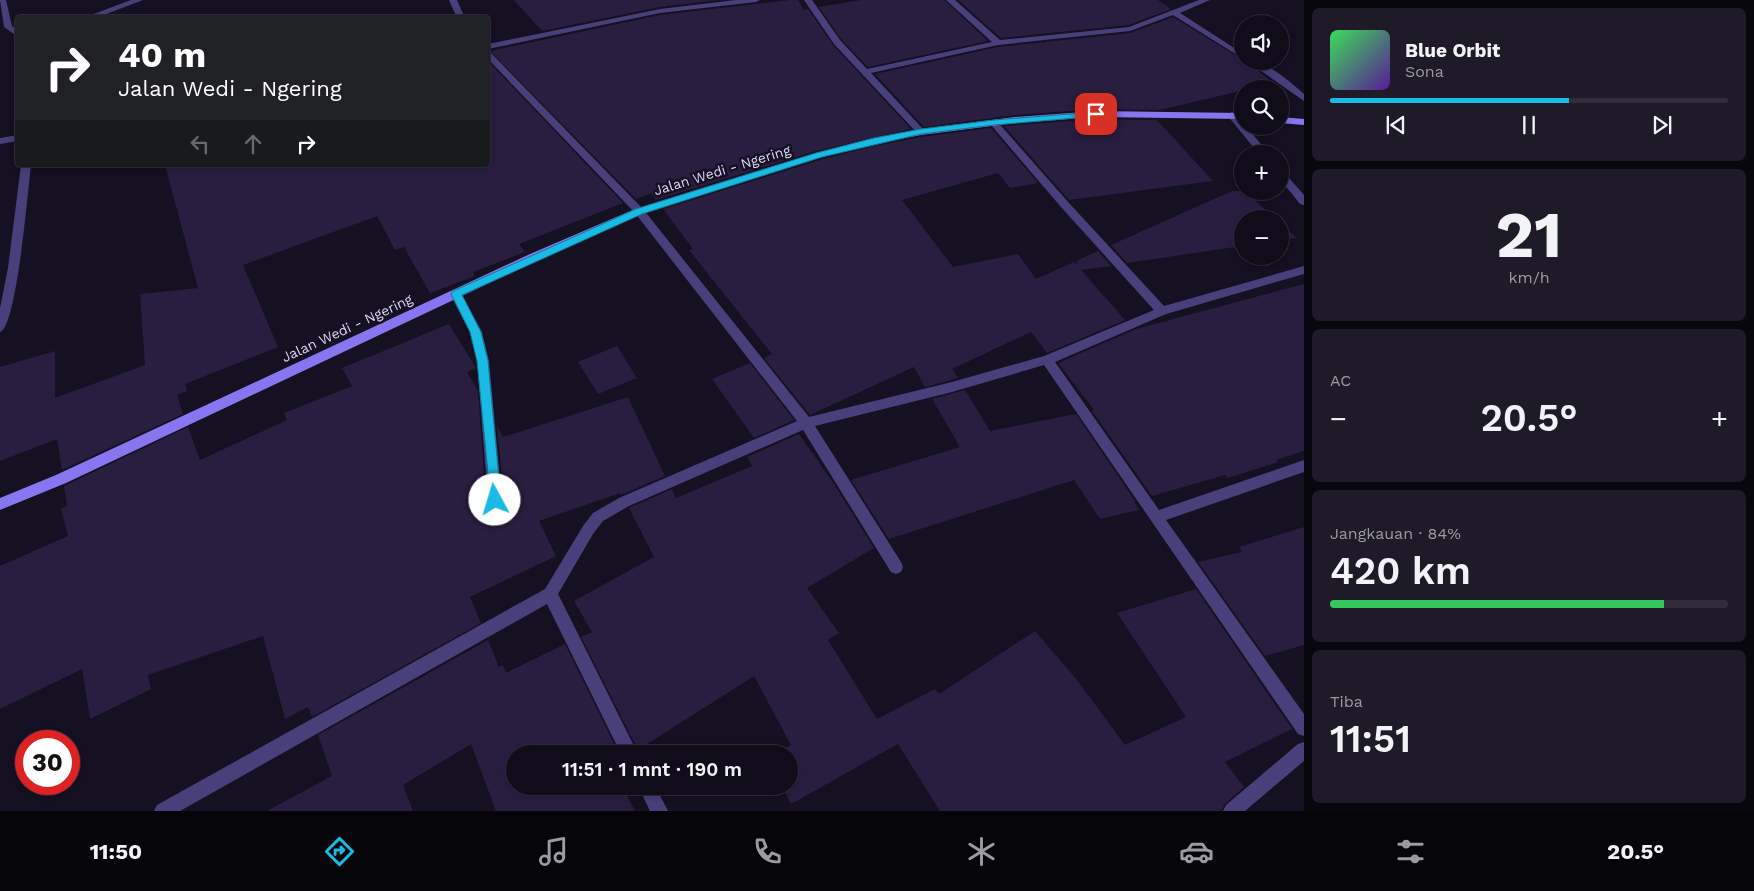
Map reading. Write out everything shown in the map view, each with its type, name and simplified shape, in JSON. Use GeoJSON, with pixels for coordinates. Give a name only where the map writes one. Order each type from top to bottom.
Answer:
{"type":"FeatureCollection","features":[{"type":"Feature","properties":{"kind":"main road","name":"Jalan Wedi - Ngering"},"geometry":{"type":"LineString","coordinates":[[0,504],[70,474],[639,211],[819,155],[874,141],[921,132],[994,122],[1096,114],[1234,116]]}},
{"type":"Feature","properties":{"kind":"main road"},"geometry":{"type":"LineString","coordinates":[[1289,121],[1304,122]]}},
{"type":"Feature","properties":{"kind":"street"},"geometry":{"type":"LineString","coordinates":[[2,0],[8,27],[15,33]]}},
{"type":"Feature","properties":{"kind":"street"},"geometry":{"type":"LineString","coordinates":[[96,15],[139,0]]}},
{"type":"Feature","properties":{"kind":"street"},"geometry":{"type":"LineString","coordinates":[[453,0],[460,15]]}},
{"type":"Feature","properties":{"kind":"street"},"geometry":{"type":"LineString","coordinates":[[490,47],[660,11],[756,0]]}},
{"type":"Feature","properties":{"kind":"street"},"geometry":{"type":"LineString","coordinates":[[808,0],[837,42],[921,132]]}},
{"type":"Feature","properties":{"kind":"street"},"geometry":{"type":"LineString","coordinates":[[950,0],[998,43]]}},
{"type":"Feature","properties":{"kind":"street"},"geometry":{"type":"LineString","coordinates":[[1178,0],[1191,6]]}},
{"type":"Feature","properties":{"kind":"street"},"geometry":{"type":"LineString","coordinates":[[864,72],[998,43],[1130,30],[1206,0]]}},
{"type":"Feature","properties":{"kind":"street"},"geometry":{"type":"LineString","coordinates":[[1174,12],[1234,51]]}},
{"type":"Feature","properties":{"kind":"street"},"geometry":{"type":"LineString","coordinates":[[490,57],[639,211],[722,314],[806,423],[896,567]]}},
{"type":"Feature","properties":{"kind":"street"},"geometry":{"type":"LineString","coordinates":[[1265,70],[1304,98]]}},
{"type":"Feature","properties":{"kind":"street"},"geometry":{"type":"LineString","coordinates":[[994,122],[1065,205],[1162,311]]}},
{"type":"Feature","properties":{"kind":"street"},"geometry":{"type":"LineString","coordinates":[[0,141],[15,138]]}},
{"type":"Feature","properties":{"kind":"street"},"geometry":{"type":"LineString","coordinates":[[0,328],[6,310],[13,270],[26,167]]}},
{"type":"Feature","properties":{"kind":"street"},"geometry":{"type":"LineString","coordinates":[[1289,184],[1304,202]]}},
{"type":"Feature","properties":{"kind":"street"},"geometry":{"type":"LineString","coordinates":[[163,811],[550,594],[588,530],[598,517],[624,502],[806,423],[952,387],[1047,360],[1162,311],[1304,270]]}},
{"type":"Feature","properties":{"kind":"street"},"geometry":{"type":"LineString","coordinates":[[456,294],[476,332],[483,361],[495,500]]}},
{"type":"Feature","properties":{"kind":"street"},"geometry":{"type":"LineString","coordinates":[[1047,360],[1304,728]]}},
{"type":"Feature","properties":{"kind":"street"},"geometry":{"type":"LineString","coordinates":[[1156,518],[1304,466]]}},
{"type":"Feature","properties":{"kind":"street"},"geometry":{"type":"LineString","coordinates":[[550,594],[626,745]]}},
{"type":"Feature","properties":{"kind":"street"},"geometry":{"type":"LineString","coordinates":[[1232,811],[1304,750]]}},
{"type":"Feature","properties":{"kind":"street"},"geometry":{"type":"LineString","coordinates":[[650,795],[658,811]]}},
{"type":"Feature","properties":{"kind":"building"},"geometry":{"type":"Polygon","coordinates":[[[514,0],[720,0],[660,7],[542,31],[514,0]]]}},
{"type":"Feature","properties":{"kind":"building"},"geometry":{"type":"Polygon","coordinates":[[[798,0],[804,10],[808,9],[833,45],[911,129],[816,151],[656,200],[651,193],[636,199],[490,51],[660,15],[798,0]]]}},
{"type":"Feature","properties":{"kind":"building"},"geometry":{"type":"Polygon","coordinates":[[[861,0],[944,0],[988,41],[868,67],[841,39],[819,7],[861,0]]]}},
{"type":"Feature","properties":{"kind":"building"},"geometry":{"type":"Polygon","coordinates":[[[958,0],[1158,0],[1171,9],[1129,25],[1001,38],[958,0]]]}},
{"type":"Feature","properties":{"kind":"building"},"geometry":{"type":"Polygon","coordinates":[[[1173,17],[1234,54],[1234,70],[1257,70],[1270,80],[1234,80],[1234,92],[1160,110],[1097,109],[1015,115],[924,127],[875,74],[998,47],[1130,33],[1173,17]]]}},
{"type":"Feature","properties":{"kind":"building"},"geometry":{"type":"Polygon","coordinates":[[[490,63],[623,203],[519,244],[525,252],[473,272],[475,276],[430,293],[404,247],[395,250],[377,216],[243,265],[278,347],[185,384],[187,391],[177,395],[183,414],[62,470],[57,439],[0,461],[0,367],[55,351],[55,398],[145,365],[140,294],[198,288],[166,167],[490,167],[490,63]]]}},
{"type":"Feature","properties":{"kind":"building"},"geometry":{"type":"Polygon","coordinates":[[[1097,119],[1157,120],[1213,181],[1069,200],[1004,126],[1097,119]]]}},
{"type":"Feature","properties":{"kind":"building"},"geometry":{"type":"Polygon","coordinates":[[[991,128],[1038,183],[1010,188],[998,173],[902,200],[953,267],[1018,254],[1036,279],[1074,262],[1078,266],[1076,261],[1098,251],[1111,266],[1081,270],[1125,320],[1047,353],[1031,332],[952,369],[958,378],[925,387],[914,367],[810,415],[764,358],[772,354],[689,250],[693,249],[663,209],[823,159],[874,146],[921,137],[991,128]]]}},
{"type":"Feature","properties":{"kind":"building"},"geometry":{"type":"Polygon","coordinates":[[[1232,191],[1234,191],[1234,200],[1255,200],[1265,210],[1234,210],[1234,247],[1127,263],[1111,245],[1232,191]]]}},
{"type":"Feature","properties":{"kind":"building"},"geometry":{"type":"Polygon","coordinates":[[[1289,231],[1297,238],[1289,239],[1289,231]]]}},
{"type":"Feature","properties":{"kind":"building"},"geometry":{"type":"Polygon","coordinates":[[[1304,284],[1304,451],[1276,460],[1278,462],[1228,478],[1225,475],[1152,496],[1092,411],[1094,410],[1058,363],[1136,329],[1304,284]]]}},
{"type":"Feature","properties":{"kind":"building"},"geometry":{"type":"Polygon","coordinates":[[[449,324],[476,368],[467,372],[478,391],[486,500],[489,506],[494,508],[501,506],[504,500],[497,426],[503,437],[628,397],[665,476],[621,495],[620,493],[539,521],[556,556],[470,597],[481,623],[312,717],[308,707],[285,719],[263,636],[148,675],[151,689],[90,719],[82,669],[0,709],[0,566],[68,536],[61,509],[67,506],[64,486],[188,427],[200,460],[287,420],[284,413],[352,386],[342,368],[449,324]]]}},
{"type":"Feature","properties":{"kind":"building"},"geometry":{"type":"Polygon","coordinates":[[[617,346],[637,378],[598,394],[578,362],[617,346]]]}},
{"type":"Feature","properties":{"kind":"building"},"geometry":{"type":"Polygon","coordinates":[[[750,363],[794,420],[754,438],[712,379],[750,363]]]}},
{"type":"Feature","properties":{"kind":"building"},"geometry":{"type":"Polygon","coordinates":[[[965,390],[990,431],[1076,414],[1135,501],[1139,510],[1100,519],[1074,480],[889,539],[851,480],[960,447],[932,399],[965,390]]]}},
{"type":"Feature","properties":{"kind":"building"},"geometry":{"type":"Polygon","coordinates":[[[799,434],[834,484],[874,548],[807,588],[839,633],[828,640],[877,719],[935,689],[939,694],[1035,631],[1077,680],[1125,745],[1186,717],[1117,613],[1196,589],[1292,729],[1225,762],[1244,787],[1225,804],[1221,811],[940,811],[898,744],[791,804],[786,795],[798,795],[798,745],[791,745],[754,676],[646,745],[635,745],[581,637],[592,632],[574,601],[654,557],[629,508],[672,489],[676,498],[752,466],[747,457],[799,434]]]}},
{"type":"Feature","properties":{"kind":"building"},"geometry":{"type":"Polygon","coordinates":[[[1304,527],[1304,645],[1265,656],[1198,562],[1242,552],[1239,547],[1304,527]]]}},
{"type":"Feature","properties":{"kind":"building"},"geometry":{"type":"Polygon","coordinates":[[[488,640],[499,667],[503,665],[506,673],[565,644],[615,745],[506,745],[506,795],[627,795],[635,811],[496,811],[471,744],[403,785],[413,811],[267,811],[332,776],[318,735],[488,640]]]}},
{"type":"Feature","properties":{"kind":"route"},"geometry":{"type":"LineString","coordinates":[[495,500],[483,361],[476,332],[456,294],[639,211],[819,155],[874,141],[921,132],[994,122],[1096,114]]}}]}
